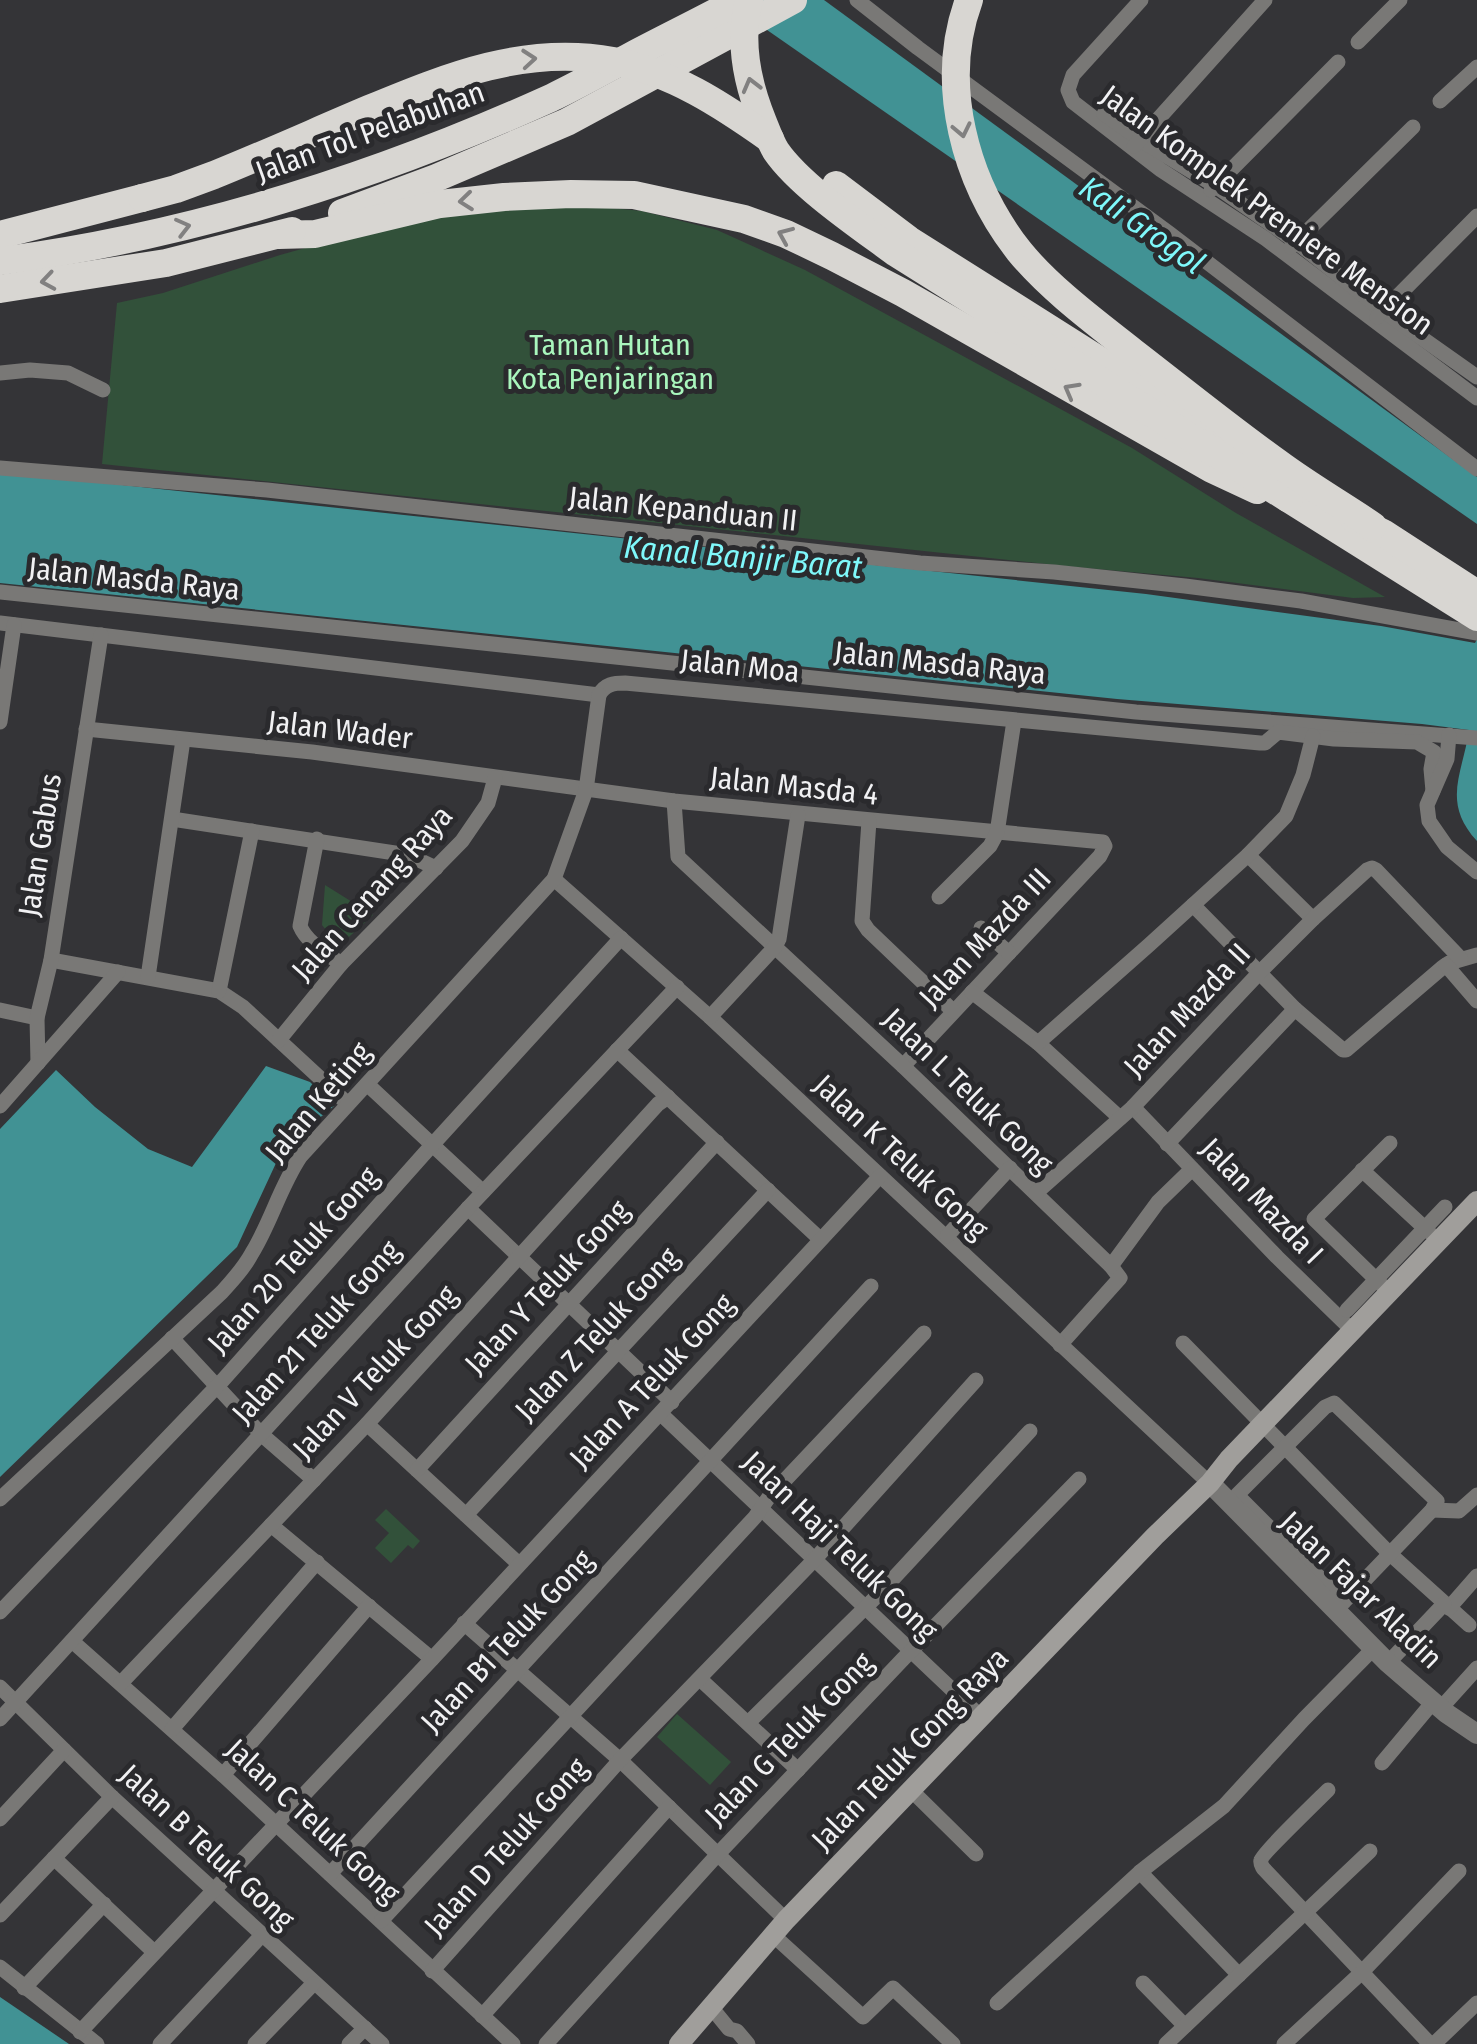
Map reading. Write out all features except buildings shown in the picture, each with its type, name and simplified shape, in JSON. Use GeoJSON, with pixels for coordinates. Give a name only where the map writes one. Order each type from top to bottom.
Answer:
{"type":"FeatureCollection","features":[{"type":"Feature","properties":{"kind":"highway","name":"Jalan Tol Pelabuhan"},"geometry":{"type":"LineString","coordinates":[[0,262],[131,239],[344,181],[554,96],[739,0]]}},
{"type":"Feature","properties":{"kind":"highway"},"geometry":{"type":"LineString","coordinates":[[750,0],[744,44],[747,78],[775,149],[841,212],[896,253],[1477,616]]}},
{"type":"Feature","properties":{"kind":"highway"},"geometry":{"type":"LineString","coordinates":[[0,289],[166,263],[315,224],[567,122],[793,0]]}},
{"type":"Feature","properties":{"kind":"highway"},"geometry":{"type":"LineString","coordinates":[[969,0],[955,75],[962,136],[994,212],[1019,251],[1090,317],[1280,464],[1477,594]]}},
{"type":"Feature","properties":{"kind":"highway"},"geometry":{"type":"LineString","coordinates":[[0,235],[176,189],[441,80],[494,64],[553,56],[614,62],[673,80],[709,97],[909,240],[1342,514],[1382,533]]}},
{"type":"Feature","properties":{"kind":"highway"},"geometry":{"type":"LineString","coordinates":[[278,235],[315,234],[440,204],[554,195],[634,196],[744,219],[786,234],[889,286],[1212,469],[1248,487],[1289,499]]}},
{"type":"Feature","properties":{"kind":"main road","name":"Jalan Teluk Gong Raya"},"geometry":{"type":"LineString","coordinates":[[679,2044],[780,1927],[1353,1331],[1382,1286],[1432,1234],[1477,1200]]}},
{"type":"Feature","properties":{"kind":"street"},"geometry":{"type":"LineString","coordinates":[[857,0],[1477,469]]}},
{"type":"Feature","properties":{"kind":"street","name":"Jalan Komplek Premiere Mension"},"geometry":{"type":"LineString","coordinates":[[1141,0],[1073,75],[1069,86],[1073,97],[1204,199],[1291,248]]}},
{"type":"Feature","properties":{"kind":"street"},"geometry":{"type":"LineString","coordinates":[[1136,144],[1265,0]]}},
{"type":"Feature","properties":{"kind":"street"},"geometry":{"type":"LineString","coordinates":[[1358,42],[1400,0]]}},
{"type":"Feature","properties":{"kind":"street"},"geometry":{"type":"LineString","coordinates":[[1204,199],[1338,62]]}},
{"type":"Feature","properties":{"kind":"street"},"geometry":{"type":"LineString","coordinates":[[1440,101],[1477,67]]}},
{"type":"Feature","properties":{"kind":"street"},"geometry":{"type":"LineString","coordinates":[[1291,248],[1413,127]]}},
{"type":"Feature","properties":{"kind":"street","name":"Jalan Komplek Premiere Mension"},"geometry":{"type":"LineString","coordinates":[[1136,144],[1214,186],[1378,315],[1470,373],[1477,398]]}},
{"type":"Feature","properties":{"kind":"street"},"geometry":{"type":"LineString","coordinates":[[1378,315],[1477,216]]}},
{"type":"Feature","properties":{"kind":"street"},"geometry":{"type":"LineString","coordinates":[[0,372],[68,373],[103,390]]}},
{"type":"Feature","properties":{"kind":"street","name":"Jalan Kepanduan II"},"geometry":{"type":"LineString","coordinates":[[0,468],[267,490],[920,564],[1054,572],[1185,586],[1302,601],[1477,633]]}},
{"type":"Feature","properties":{"kind":"street","name":"Jalan Masda Raya"},"geometry":{"type":"LineString","coordinates":[[0,592],[1136,712],[1477,738]]}},
{"type":"Feature","properties":{"kind":"street"},"geometry":{"type":"LineString","coordinates":[[1,714],[7,624]]}},
{"type":"Feature","properties":{"kind":"street","name":"Jalan Moa"},"geometry":{"type":"LineString","coordinates":[[7,624],[599,695],[608,686],[625,683],[1260,743],[1278,732],[1334,739],[1407,741],[1434,752],[1433,790]]}},
{"type":"Feature","properties":{"kind":"street","name":"Jalan Gabus"},"geometry":{"type":"LineString","coordinates":[[38,1063],[37,1018],[51,960],[101,635]]}},
{"type":"Feature","properties":{"kind":"street","name":"Jalan Keting"},"geometry":{"type":"LineString","coordinates":[[0,1498],[239,1273],[255,1250],[300,1157],[554,879],[586,790],[599,695]]}},
{"type":"Feature","properties":{"kind":"street"},"geometry":{"type":"LineString","coordinates":[[940,898],[990,846],[997,832],[1014,720]]}},
{"type":"Feature","properties":{"kind":"street","name":"Jalan Wader"},"geometry":{"type":"LineString","coordinates":[[86,728],[312,752],[586,790]]}},
{"type":"Feature","properties":{"kind":"street"},"geometry":{"type":"LineString","coordinates":[[1038,1043],[1286,816],[1304,774],[1313,736]]}},
{"type":"Feature","properties":{"kind":"street"},"geometry":{"type":"LineString","coordinates":[[1453,736],[1426,805],[1430,822],[1447,847],[1477,872]]}},
{"type":"Feature","properties":{"kind":"street"},"geometry":{"type":"LineString","coordinates":[[148,977],[183,740]]}},
{"type":"Feature","properties":{"kind":"street","name":"Jalan Cenang Raya"},"geometry":{"type":"LineString","coordinates":[[279,1040],[341,964],[472,829],[488,803],[495,778]]}},
{"type":"Feature","properties":{"kind":"street","name":"Jalan Masda 4"},"geometry":{"type":"LineString","coordinates":[[586,790],[869,821],[1099,840],[1105,846]]}},
{"type":"Feature","properties":{"kind":"street","name":"Jalan L Teluk Gong"},"geometry":{"type":"LineString","coordinates":[[674,801],[678,856],[903,1066],[1115,1272]]}},
{"type":"Feature","properties":{"kind":"street"},"geometry":{"type":"LineString","coordinates":[[710,1017],[775,946],[784,916],[798,814]]}},
{"type":"Feature","properties":{"kind":"street"},"geometry":{"type":"LineString","coordinates":[[172,819],[408,855],[436,868]]}},
{"type":"Feature","properties":{"kind":"street"},"geometry":{"type":"LineString","coordinates":[[869,821],[862,920],[954,1011]]}},
{"type":"Feature","properties":{"kind":"street"},"geometry":{"type":"LineString","coordinates":[[218,991],[252,831]]}},
{"type":"Feature","properties":{"kind":"street"},"geometry":{"type":"LineString","coordinates":[[316,840],[300,926],[309,940],[341,964]]}},
{"type":"Feature","properties":{"kind":"street","name":"Jalan Mazda III"},"geometry":{"type":"LineString","coordinates":[[903,1066],[1100,856],[1105,846]]}},
{"type":"Feature","properties":{"kind":"street"},"geometry":{"type":"LineString","coordinates":[[1248,854],[1313,919]]}},
{"type":"Feature","properties":{"kind":"street","name":"Jalan Mazda II"},"geometry":{"type":"LineString","coordinates":[[1036,1193],[1126,1112],[1258,973],[1367,870],[1376,870],[1462,960]]}},
{"type":"Feature","properties":{"kind":"street","name":"Jalan K Teluk Gong"},"geometry":{"type":"LineString","coordinates":[[554,879],[710,1017],[1208,1481]]}},
{"type":"Feature","properties":{"kind":"street"},"geometry":{"type":"LineString","coordinates":[[1193,905],[1258,973],[1338,1047],[1346,1050],[1384,1015],[1462,960],[1477,1000]]}},
{"type":"Feature","properties":{"kind":"street"},"geometry":{"type":"LineString","coordinates":[[981,928],[1008,953]]}},
{"type":"Feature","properties":{"kind":"street","name":"Jalan 20 Teluk Gong"},"geometry":{"type":"LineString","coordinates":[[0,1612],[216,1387],[621,938]]}},
{"type":"Feature","properties":{"kind":"street"},"geometry":{"type":"LineString","coordinates":[[51,960],[218,991],[243,1007],[348,1104]]}},
{"type":"Feature","properties":{"kind":"street"},"geometry":{"type":"LineString","coordinates":[[0,1106],[118,972]]}},
{"type":"Feature","properties":{"kind":"street","name":"Jalan 21 Teluk Gong"},"geometry":{"type":"LineString","coordinates":[[0,1719],[468,1208],[677,987]]}},
{"type":"Feature","properties":{"kind":"street","name":"Jalan Mazda I"},"geometry":{"type":"LineString","coordinates":[[972,992],[1167,1144],[1353,1331]]}},
{"type":"Feature","properties":{"kind":"street"},"geometry":{"type":"LineString","coordinates":[[1167,1144],[1296,1009]]}},
{"type":"Feature","properties":{"kind":"street"},"geometry":{"type":"LineString","coordinates":[[0,1010],[37,1018]]}},
{"type":"Feature","properties":{"kind":"street"},"geometry":{"type":"LineString","coordinates":[[616,1050],[820,1238]]}},
{"type":"Feature","properties":{"kind":"street"},"geometry":{"type":"LineString","coordinates":[[367,1084],[483,1192]]}},
{"type":"Feature","properties":{"kind":"street","name":"Jalan V Teluk Gong"},"geometry":{"type":"LineString","coordinates":[[121,1684],[367,1424],[668,1096]]}},
{"type":"Feature","properties":{"kind":"street","name":"Jalan Y Teluk Gong"},"geometry":{"type":"LineString","coordinates":[[417,1470],[717,1142]]}},
{"type":"Feature","properties":{"kind":"street"},"geometry":{"type":"LineString","coordinates":[[1347,1310],[1382,1286],[1314,1219],[1390,1143]]}},
{"type":"Feature","properties":{"kind":"street"},"geometry":{"type":"LineString","coordinates":[[947,1236],[1010,1168]]}},
{"type":"Feature","properties":{"kind":"street"},"geometry":{"type":"LineString","coordinates":[[1060,1344],[1115,1272],[1158,1202],[1192,1168]]}},
{"type":"Feature","properties":{"kind":"street"},"geometry":{"type":"LineString","coordinates":[[1362,1170],[1432,1234],[1445,1207]]}},
{"type":"Feature","properties":{"kind":"street","name":"Jalan A Teluk Gong"},"geometry":{"type":"LineString","coordinates":[[80,2032],[880,1176]]}},
{"type":"Feature","properties":{"kind":"street","name":"Jalan Z Teluk Gong"},"geometry":{"type":"LineString","coordinates":[[466,1515],[768,1190]]}},
{"type":"Feature","properties":{"kind":"street","name":"Jalan Haji Teluk Gong"},"geometry":{"type":"LineString","coordinates":[[468,1208],[620,1352],[710,1460],[982,1718]]}},
{"type":"Feature","properties":{"kind":"street","name":"Jalan B1 Teluk Gong"},"geometry":{"type":"LineString","coordinates":[[330,1874],[872,1286]]}},
{"type":"Feature","properties":{"kind":"street"},"geometry":{"type":"LineString","coordinates":[[381,1921],[924,1333]]}},
{"type":"Feature","properties":{"kind":"street"},"geometry":{"type":"LineString","coordinates":[[172,1338],[261,1434],[314,1480]]}},
{"type":"Feature","properties":{"kind":"street"},"geometry":{"type":"LineString","coordinates":[[1183,1343],[1389,1554],[1469,1625]]}},
{"type":"Feature","properties":{"kind":"street"},"geometry":{"type":"LineString","coordinates":[[815,1560],[976,1380]]}},
{"type":"Feature","properties":{"kind":"street"},"geometry":{"type":"LineString","coordinates":[[1334,1403],[1436,1499],[1432,1510],[1340,1606],[1238,1495],[1286,1448],[1325,1407],[1334,1403]]}},
{"type":"Feature","properties":{"kind":"street"},"geometry":{"type":"LineString","coordinates":[[367,1424],[520,1564]]}},
{"type":"Feature","properties":{"kind":"street"},"geometry":{"type":"LineString","coordinates":[[748,1723],[865,1607],[1030,1431]]}},
{"type":"Feature","properties":{"kind":"street","name":"Jalan G Teluk Gong"},"geometry":{"type":"LineString","coordinates":[[546,2044],[718,1854],[1080,1479]]}},
{"type":"Feature","properties":{"kind":"street","name":"Jalan Fajar Aladin"},"geometry":{"type":"LineString","coordinates":[[1208,1481],[1340,1606],[1381,1655],[1437,1705],[1477,1734]]}},
{"type":"Feature","properties":{"kind":"street"},"geometry":{"type":"LineString","coordinates":[[1432,1510],[1459,1512],[1477,1495]]}},
{"type":"Feature","properties":{"kind":"street"},"geometry":{"type":"LineString","coordinates":[[272,1524],[432,1659]]}},
{"type":"Feature","properties":{"kind":"street","name":"Jalan D Teluk Gong"},"geometry":{"type":"LineString","coordinates":[[432,1971],[620,1760],[815,1560]]}},
{"type":"Feature","properties":{"kind":"street"},"geometry":{"type":"LineString","coordinates":[[172,1729],[317,1562]]}},
{"type":"Feature","properties":{"kind":"street"},"geometry":{"type":"LineString","coordinates":[[997,2003],[1140,1872],[1224,1806],[1304,1719],[1447,1606],[1477,1576]]}},
{"type":"Feature","properties":{"kind":"street"},"geometry":{"type":"LineString","coordinates":[[223,1775],[369,1606]]}},
{"type":"Feature","properties":{"kind":"street","name":"Jalan D Teluk Gong"},"geometry":{"type":"LineString","coordinates":[[464,1623],[620,1760],[718,1854],[863,2016],[892,1988],[953,2044]]}},
{"type":"Feature","properties":{"kind":"street","name":"Jalan C Teluk Gong"},"geometry":{"type":"LineString","coordinates":[[72,1641],[513,2044]]}},
{"type":"Feature","properties":{"kind":"street"},"geometry":{"type":"LineString","coordinates":[[1382,1763],[1477,1668]]}},
{"type":"Feature","properties":{"kind":"street"},"geometry":{"type":"LineString","coordinates":[[700,1679],[798,1770]]}},
{"type":"Feature","properties":{"kind":"street","name":"Jalan B Teluk Gong"},"geometry":{"type":"LineString","coordinates":[[0,1687],[112,1797],[382,2044]]}},
{"type":"Feature","properties":{"kind":"street"},"geometry":{"type":"LineString","coordinates":[[0,1819],[64,1750]]}},
{"type":"Feature","properties":{"kind":"street"},"geometry":{"type":"LineString","coordinates":[[912,1790],[976,1854]]}},
{"type":"Feature","properties":{"kind":"street"},"geometry":{"type":"LineString","coordinates":[[1328,1790],[1262,1856],[1262,1868],[1427,2043],[1477,2003]]}},
{"type":"Feature","properties":{"kind":"street"},"geometry":{"type":"LineString","coordinates":[[0,1915],[112,1797]]}},
{"type":"Feature","properties":{"kind":"street"},"geometry":{"type":"LineString","coordinates":[[482,2016],[669,1807]]}},
{"type":"Feature","properties":{"kind":"street"},"geometry":{"type":"LineString","coordinates":[[1166,2044],[1370,1851]]}},
{"type":"Feature","properties":{"kind":"street"},"geometry":{"type":"LineString","coordinates":[[54,1858],[154,1952]]}},
{"type":"Feature","properties":{"kind":"street"},"geometry":{"type":"LineString","coordinates":[[1284,2044],[1361,1973],[1459,1871]]}},
{"type":"Feature","properties":{"kind":"street"},"geometry":{"type":"LineString","coordinates":[[1140,1872],[1239,1975]]}},
{"type":"Feature","properties":{"kind":"street"},"geometry":{"type":"LineString","coordinates":[[24,1988],[104,1904]]}},
{"type":"Feature","properties":{"kind":"street"},"geometry":{"type":"LineString","coordinates":[[160,2044],[262,1935]]}},
{"type":"Feature","properties":{"kind":"street"},"geometry":{"type":"LineString","coordinates":[[0,1967],[96,2044]]}},
{"type":"Feature","properties":{"kind":"street"},"geometry":{"type":"LineString","coordinates":[[1142,1983],[1185,2026]]}},
{"type":"Feature","properties":{"kind":"street"},"geometry":{"type":"LineString","coordinates":[[255,2044],[313,1984]]}},
{"type":"Feature","properties":{"kind":"street"},"geometry":{"type":"LineString","coordinates":[[710,2007],[748,2044]]}},
{"type":"Feature","properties":{"kind":"street"},"geometry":{"type":"LineString","coordinates":[[349,2044],[365,2028]]}},
{"type":"Feature","properties":{"kind":"green space","name":"Taman Hutan Kota Penjaringan"},"geometry":{"type":"Polygon","coordinates":[[[581,205],[642,211],[717,230],[805,270],[1132,448],[1236,513],[1385,597],[1353,598],[1198,578],[102,464],[117,303],[163,293],[359,233],[441,215],[581,205]]]}},
{"type":"Feature","properties":{"kind":"green space"},"geometry":{"type":"Polygon","coordinates":[[[325,885],[373,915],[339,946],[322,925],[325,885]]]}},
{"type":"Feature","properties":{"kind":"green space"},"geometry":{"type":"Polygon","coordinates":[[[386,1509],[420,1541],[413,1549],[408,1545],[391,1563],[375,1548],[389,1533],[375,1520],[386,1509]]]}},
{"type":"Feature","properties":{"kind":"green space"},"geometry":{"type":"Polygon","coordinates":[[[677,1714],[731,1762],[710,1785],[657,1737],[677,1714]]]}},
{"type":"Feature","properties":{"kind":"water"},"geometry":{"type":"Polygon","coordinates":[[[724,0],[824,0],[1477,477],[1477,524],[724,0]]]}},
{"type":"Feature","properties":{"kind":"water","name":"Kanal Banjir Barat"},"geometry":{"type":"Polygon","coordinates":[[[0,472],[1146,594],[1475,643],[1477,639],[1477,841],[1466,827],[1457,800],[1469,730],[1117,699],[0,583],[0,472]]]}},
{"type":"Feature","properties":{"kind":"water"},"geometry":{"type":"Polygon","coordinates":[[[266,1066],[310,1082],[334,1106],[283,1148],[237,1247],[0,1477],[0,1129],[56,1070],[148,1149],[192,1167],[266,1066]]]}},
{"type":"Feature","properties":{"kind":"water"},"geometry":{"type":"Polygon","coordinates":[[[0,1997],[69,2044],[0,2044],[0,1997]]]}},
{"type":"Feature","properties":{"kind":"water label","name":"Kali Grogol"},"geometry":{"type":"Point","coordinates":[1142,225]}}]}
